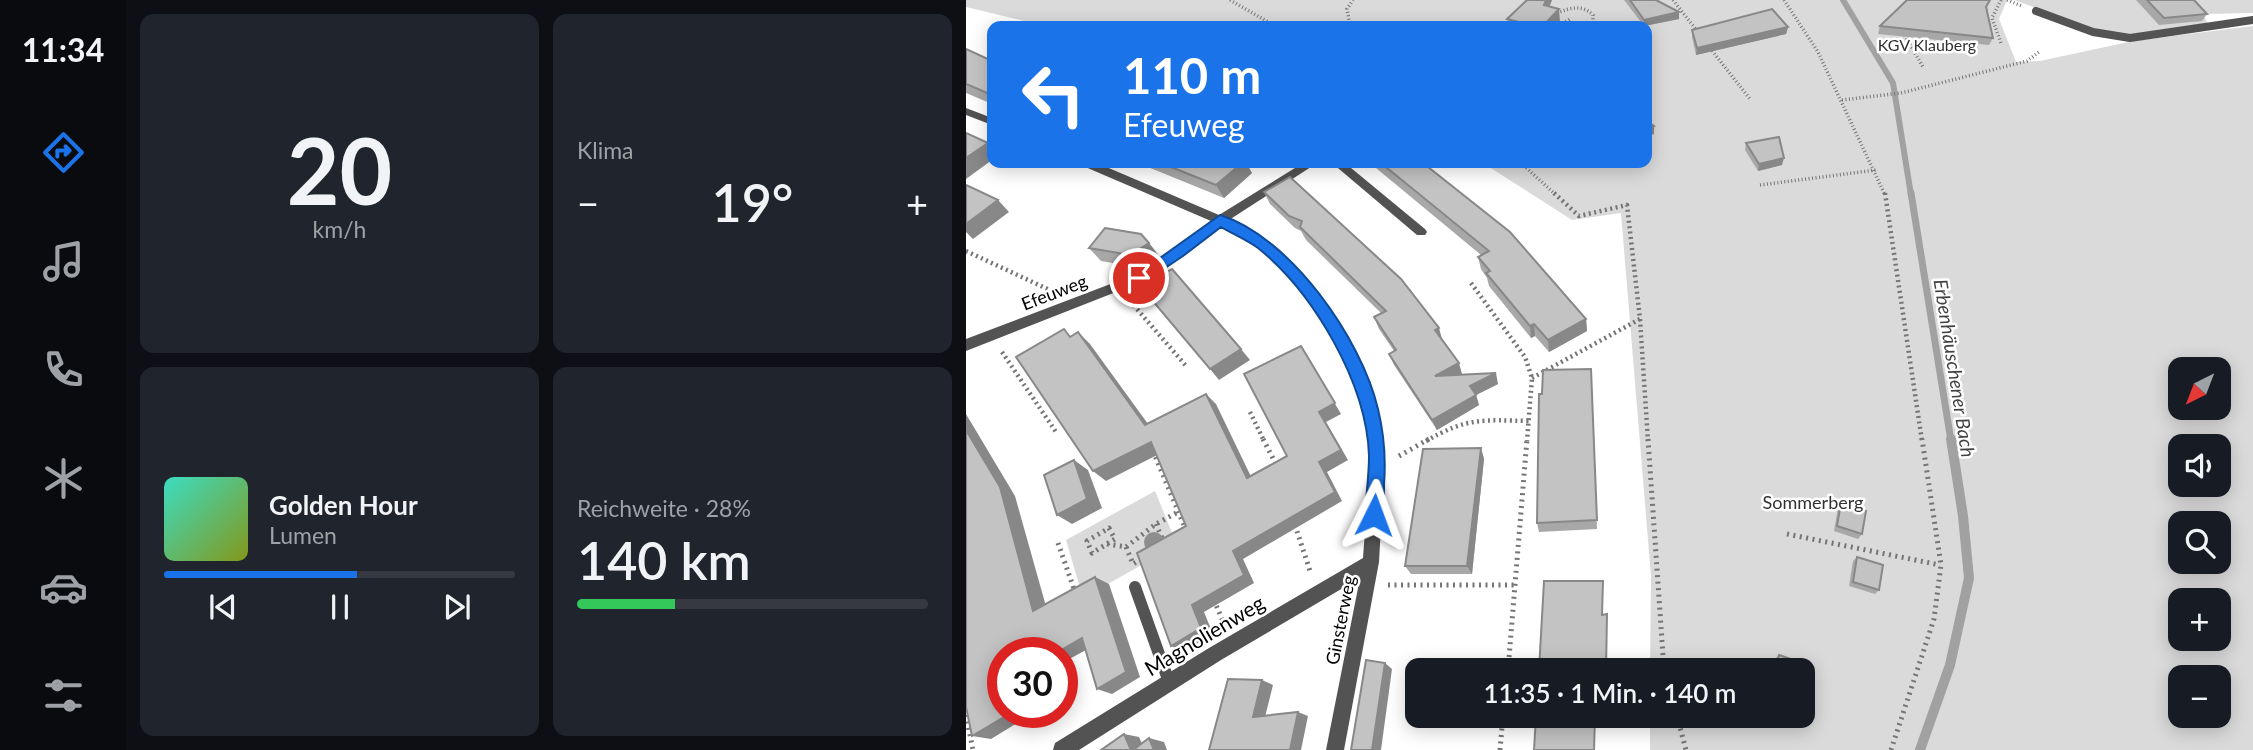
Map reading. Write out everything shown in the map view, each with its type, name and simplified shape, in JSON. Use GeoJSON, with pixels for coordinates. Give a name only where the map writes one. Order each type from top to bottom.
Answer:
{"type":"FeatureCollection","features":[{"type":"Feature","properties":{"kind":"street"},"geometry":{"type":"LineString","coordinates":[[966,111],[987,120]]}},
{"type":"Feature","properties":{"kind":"street","name":"Ginsterweg"},"geometry":{"type":"LineString","coordinates":[[1099,168],[1220,220],[1262,243],[1283,262],[1331,321],[1355,366],[1370,409],[1377,469],[1371,562],[1335,750]]}},
{"type":"Feature","properties":{"kind":"street"},"geometry":{"type":"LineString","coordinates":[[1220,220],[1303,168]]}},
{"type":"Feature","properties":{"kind":"street"},"geometry":{"type":"LineString","coordinates":[[1344,168],[1421,232]]}},
{"type":"Feature","properties":{"kind":"street","name":"Efeuweg"},"geometry":{"type":"LineString","coordinates":[[966,345],[1139,278],[1178,253],[1220,220]]}},
{"type":"Feature","properties":{"kind":"street","name":"Magnolienweg"},"geometry":{"type":"LineString","coordinates":[[1062,750],[1169,682],[1371,562]]}},
{"type":"Feature","properties":{"kind":"lane"},"geometry":{"type":"LineString","coordinates":[[2036,11],[2094,32],[2130,38],[2253,20]]}},
{"type":"Feature","properties":{"kind":"lane"},"geometry":{"type":"LineString","coordinates":[[1135,587],[1169,682]]}},
{"type":"Feature","properties":{"kind":"path"},"geometry":{"type":"LineString","coordinates":[[1230,0],[1266,21]]}},
{"type":"Feature","properties":{"kind":"path"},"geometry":{"type":"LineString","coordinates":[[1348,21],[1347,9],[1353,0]]}},
{"type":"Feature","properties":{"kind":"path"},"geometry":{"type":"LineString","coordinates":[[1673,0],[1698,33]]}},
{"type":"Feature","properties":{"kind":"path"},"geometry":{"type":"LineString","coordinates":[[1784,0],[1818,52],[1885,194],[1941,565],[1934,619],[1891,750]]}},
{"type":"Feature","properties":{"kind":"path"},"geometry":{"type":"LineString","coordinates":[[2001,0],[1992,18],[2001,43]]}},
{"type":"Feature","properties":{"kind":"path"},"geometry":{"type":"LineString","coordinates":[[1557,13],[1575,7],[1587,8],[1593,15],[1593,21]]}},
{"type":"Feature","properties":{"kind":"path"},"geometry":{"type":"LineString","coordinates":[[1902,25],[1903,37],[1923,67]]}},
{"type":"Feature","properties":{"kind":"path"},"geometry":{"type":"LineString","coordinates":[[1707,44],[1750,99]]}},
{"type":"Feature","properties":{"kind":"path"},"geometry":{"type":"LineString","coordinates":[[1842,100],[1895,94],[2027,61],[2039,52]]}},
{"type":"Feature","properties":{"kind":"path"},"geometry":{"type":"LineString","coordinates":[[1526,168],[1579,216],[1627,205],[1640,319],[1663,658]]}},
{"type":"Feature","properties":{"kind":"path"},"geometry":{"type":"LineString","coordinates":[[1760,185],[1875,170]]}},
{"type":"Feature","properties":{"kind":"path"},"geometry":{"type":"LineString","coordinates":[[966,251],[1075,302]]}},
{"type":"Feature","properties":{"kind":"path"},"geometry":{"type":"LineString","coordinates":[[1471,283],[1525,357],[1532,378],[1509,658]]}},
{"type":"Feature","properties":{"kind":"path"},"geometry":{"type":"LineString","coordinates":[[1118,287],[1187,366]]}},
{"type":"Feature","properties":{"kind":"path"},"geometry":{"type":"LineString","coordinates":[[1532,378],[1640,319]]}},
{"type":"Feature","properties":{"kind":"path"},"geometry":{"type":"LineString","coordinates":[[991,335],[1056,432]]}},
{"type":"Feature","properties":{"kind":"path"},"geometry":{"type":"LineString","coordinates":[[1250,412],[1281,474]]}},
{"type":"Feature","properties":{"kind":"path"},"geometry":{"type":"LineString","coordinates":[[1377,469],[1448,428],[1473,420],[1530,421]]}},
{"type":"Feature","properties":{"kind":"path"},"geometry":{"type":"LineString","coordinates":[[1153,450],[1188,536]]}},
{"type":"Feature","properties":{"kind":"path"},"geometry":{"type":"LineString","coordinates":[[1107,544],[1115,539],[1109,528],[1087,541],[1092,553],[1107,544],[1126,547],[1156,524],[1178,512]]}},
{"type":"Feature","properties":{"kind":"path"},"geometry":{"type":"LineString","coordinates":[[1297,516],[1295,526],[1317,593]]}},
{"type":"Feature","properties":{"kind":"path"},"geometry":{"type":"LineString","coordinates":[[1126,547],[1133,564],[1165,546],[1156,524]]}},
{"type":"Feature","properties":{"kind":"path"},"geometry":{"type":"LineString","coordinates":[[1787,534],[1941,565]]}},
{"type":"Feature","properties":{"kind":"path"},"geometry":{"type":"LineString","coordinates":[[1058,544],[1077,600]]}},
{"type":"Feature","properties":{"kind":"path"},"geometry":{"type":"LineString","coordinates":[[1366,586],[1516,585]]}},
{"type":"Feature","properties":{"kind":"path"},"geometry":{"type":"LineString","coordinates":[[1213,596],[1232,644]]}},
{"type":"Feature","properties":{"kind":"path"},"geometry":{"type":"LineString","coordinates":[[966,715],[973,750]]}},
{"type":"Feature","properties":{"kind":"path"},"geometry":{"type":"LineString","coordinates":[[1500,750],[1502,728]]}},
{"type":"Feature","properties":{"kind":"path"},"geometry":{"type":"LineString","coordinates":[[1680,728],[1686,750]]}},
{"type":"Feature","properties":{"kind":"green space","name":"Sommerberg"},"geometry":{"type":"Polygon","coordinates":[[[966,0],[2007,0],[1999,19],[2016,62],[2040,61],[2133,41],[2253,26],[2253,750],[1650,750],[1650,728],[1815,728],[1815,658],[1650,658],[1651,576],[1621,213],[1572,220],[1491,168],[1652,168],[1652,21],[1024,21],[966,7],[966,0]]]}},
{"type":"Feature","properties":{"kind":"green space","name":"KGV Klauberg"},"geometry":{"type":"Polygon","coordinates":[[[2014,0],[2253,0],[2253,13],[2203,14],[2208,24],[2128,35],[2092,28],[2014,0]]]}},
{"type":"Feature","properties":{"kind":"green space"},"geometry":{"type":"Polygon","coordinates":[[[1155,491],[1177,545],[1083,598],[1066,540],[1155,491]]]}},
{"type":"Feature","properties":{"kind":"building"},"geometry":{"type":"Polygon","coordinates":[[[1527,0],[1546,0],[1544,5],[1559,9],[1548,21],[1507,19],[1527,0]]]}},
{"type":"Feature","properties":{"kind":"building"},"geometry":{"type":"Polygon","coordinates":[[[1630,0],[1656,0],[1679,12],[1644,20],[1630,0]]]}},
{"type":"Feature","properties":{"kind":"building"},"geometry":{"type":"Polygon","coordinates":[[[1907,0],[1990,0],[1986,7],[1993,38],[1880,26],[1907,0]]]}},
{"type":"Feature","properties":{"kind":"building"},"geometry":{"type":"Polygon","coordinates":[[[2147,0],[2194,0],[2207,14],[2164,18],[2147,0]]]}},
{"type":"Feature","properties":{"kind":"building"},"geometry":{"type":"Polygon","coordinates":[[[1772,9],[1788,27],[1697,48],[1692,30],[1772,9]]]}},
{"type":"Feature","properties":{"kind":"building"},"geometry":{"type":"Polygon","coordinates":[[[966,49],[987,59],[987,93],[966,84],[966,49]]]}},
{"type":"Feature","properties":{"kind":"building"},"geometry":{"type":"Polygon","coordinates":[[[966,133],[987,143],[987,144],[966,158],[966,133]]]}},
{"type":"Feature","properties":{"kind":"building"},"geometry":{"type":"Polygon","coordinates":[[[1779,137],[1784,158],[1759,164],[1746,143],[1779,137]]]}},
{"type":"Feature","properties":{"kind":"building"},"geometry":{"type":"Polygon","coordinates":[[[1174,168],[1236,168],[1216,185],[1174,168]]]}},
{"type":"Feature","properties":{"kind":"building"},"geometry":{"type":"Polygon","coordinates":[[[1387,168],[1429,168],[1510,232],[1586,319],[1548,340],[1534,324],[1530,326],[1486,273],[1490,271],[1478,257],[1489,251],[1387,168]]]}},
{"type":"Feature","properties":{"kind":"building"},"geometry":{"type":"Polygon","coordinates":[[[1290,177],[1401,279],[1439,328],[1435,330],[1459,363],[1435,376],[1496,373],[1470,386],[1476,395],[1432,420],[1389,354],[1396,350],[1374,317],[1386,311],[1300,227],[1302,221],[1289,216],[1264,192],[1290,177]]]}},
{"type":"Feature","properties":{"kind":"building"},"geometry":{"type":"Polygon","coordinates":[[[966,185],[998,200],[966,224],[966,185]]]}},
{"type":"Feature","properties":{"kind":"building"},"geometry":{"type":"Polygon","coordinates":[[[1105,228],[1141,234],[1149,243],[1130,255],[1089,248],[1105,228]]]}},
{"type":"Feature","properties":{"kind":"building"},"geometry":{"type":"Polygon","coordinates":[[[1172,269],[1241,349],[1210,369],[1141,287],[1172,269]]]}},
{"type":"Feature","properties":{"kind":"building"},"geometry":{"type":"Polygon","coordinates":[[[1064,329],[1070,337],[1078,332],[1145,425],[1206,394],[1247,478],[1287,456],[1244,374],[1301,346],[1335,403],[1319,412],[1341,450],[1319,462],[1335,492],[1233,551],[1244,575],[1192,605],[1201,628],[1171,646],[1137,553],[1186,526],[1151,442],[1093,471],[1016,357],[1064,329]]]}},
{"type":"Feature","properties":{"kind":"building"},"geometry":{"type":"Polygon","coordinates":[[[1591,369],[1597,520],[1537,523],[1539,394],[1542,394],[1543,370],[1591,369]]]}},
{"type":"Feature","properties":{"kind":"building"},"geometry":{"type":"Polygon","coordinates":[[[966,430],[1000,487],[1033,611],[1095,577],[1126,672],[1097,689],[1082,638],[1078,640],[1078,637],[987,637],[987,727],[972,736],[966,707],[966,430]]]}},
{"type":"Feature","properties":{"kind":"building"},"geometry":{"type":"Polygon","coordinates":[[[1481,448],[1467,566],[1405,566],[1423,449],[1481,448]]]}},
{"type":"Feature","properties":{"kind":"building"},"geometry":{"type":"Polygon","coordinates":[[[1074,460],[1087,499],[1057,515],[1044,475],[1074,460]]]}},
{"type":"Feature","properties":{"kind":"building"},"geometry":{"type":"Polygon","coordinates":[[[1841,503],[1866,511],[1862,534],[1837,526],[1841,503]]]}},
{"type":"Feature","properties":{"kind":"building"},"geometry":{"type":"Polygon","coordinates":[[[1857,557],[1883,565],[1879,590],[1853,582],[1857,557]]]}},
{"type":"Feature","properties":{"kind":"building"},"geometry":{"type":"Polygon","coordinates":[[[1544,581],[1603,581],[1602,615],[1607,614],[1606,658],[1540,658],[1544,581]]]}},
{"type":"Feature","properties":{"kind":"building"},"geometry":{"type":"Polygon","coordinates":[[[1366,660],[1385,663],[1372,750],[1351,750],[1366,660]]]}},
{"type":"Feature","properties":{"kind":"building"},"geometry":{"type":"Polygon","coordinates":[[[1228,679],[1262,680],[1253,717],[1298,712],[1290,750],[1209,750],[1228,679]]]}},
{"type":"Feature","properties":{"kind":"building"},"geometry":{"type":"Polygon","coordinates":[[[1535,728],[1595,728],[1594,750],[1534,750],[1535,728]]]}},
{"type":"Feature","properties":{"kind":"building"},"geometry":{"type":"Polygon","coordinates":[[[1124,734],[1131,750],[1101,750],[1124,734]]]}},
{"type":"Feature","properties":{"kind":"building"},"geometry":{"type":"Polygon","coordinates":[[[1149,738],[1154,750],[1133,750],[1149,738]]]}},
{"type":"Feature","properties":{"kind":"waterway","name":"Erbenhäuschener Bach"},"geometry":{"type":"LineString","coordinates":[[1843,0],[1893,83],[1911,195]]}},
{"type":"Feature","properties":{"kind":"waterway","name":"Erbenhäuschener Bach"},"geometry":{"type":"LineString","coordinates":[[1911,193],[1951,441]]}},
{"type":"Feature","properties":{"kind":"waterway","name":"Erbenhäuschener Bach"},"geometry":{"type":"LineString","coordinates":[[1920,750],[1950,665],[1969,578],[1951,439]]}},
{"type":"Feature","properties":{"kind":"route"},"geometry":{"type":"LineString","coordinates":[[1139,278],[1178,253],[1220,220],[1262,243],[1283,262],[1331,321],[1355,366],[1363,388],[1370,409],[1377,456],[1374,515]]}}]}
